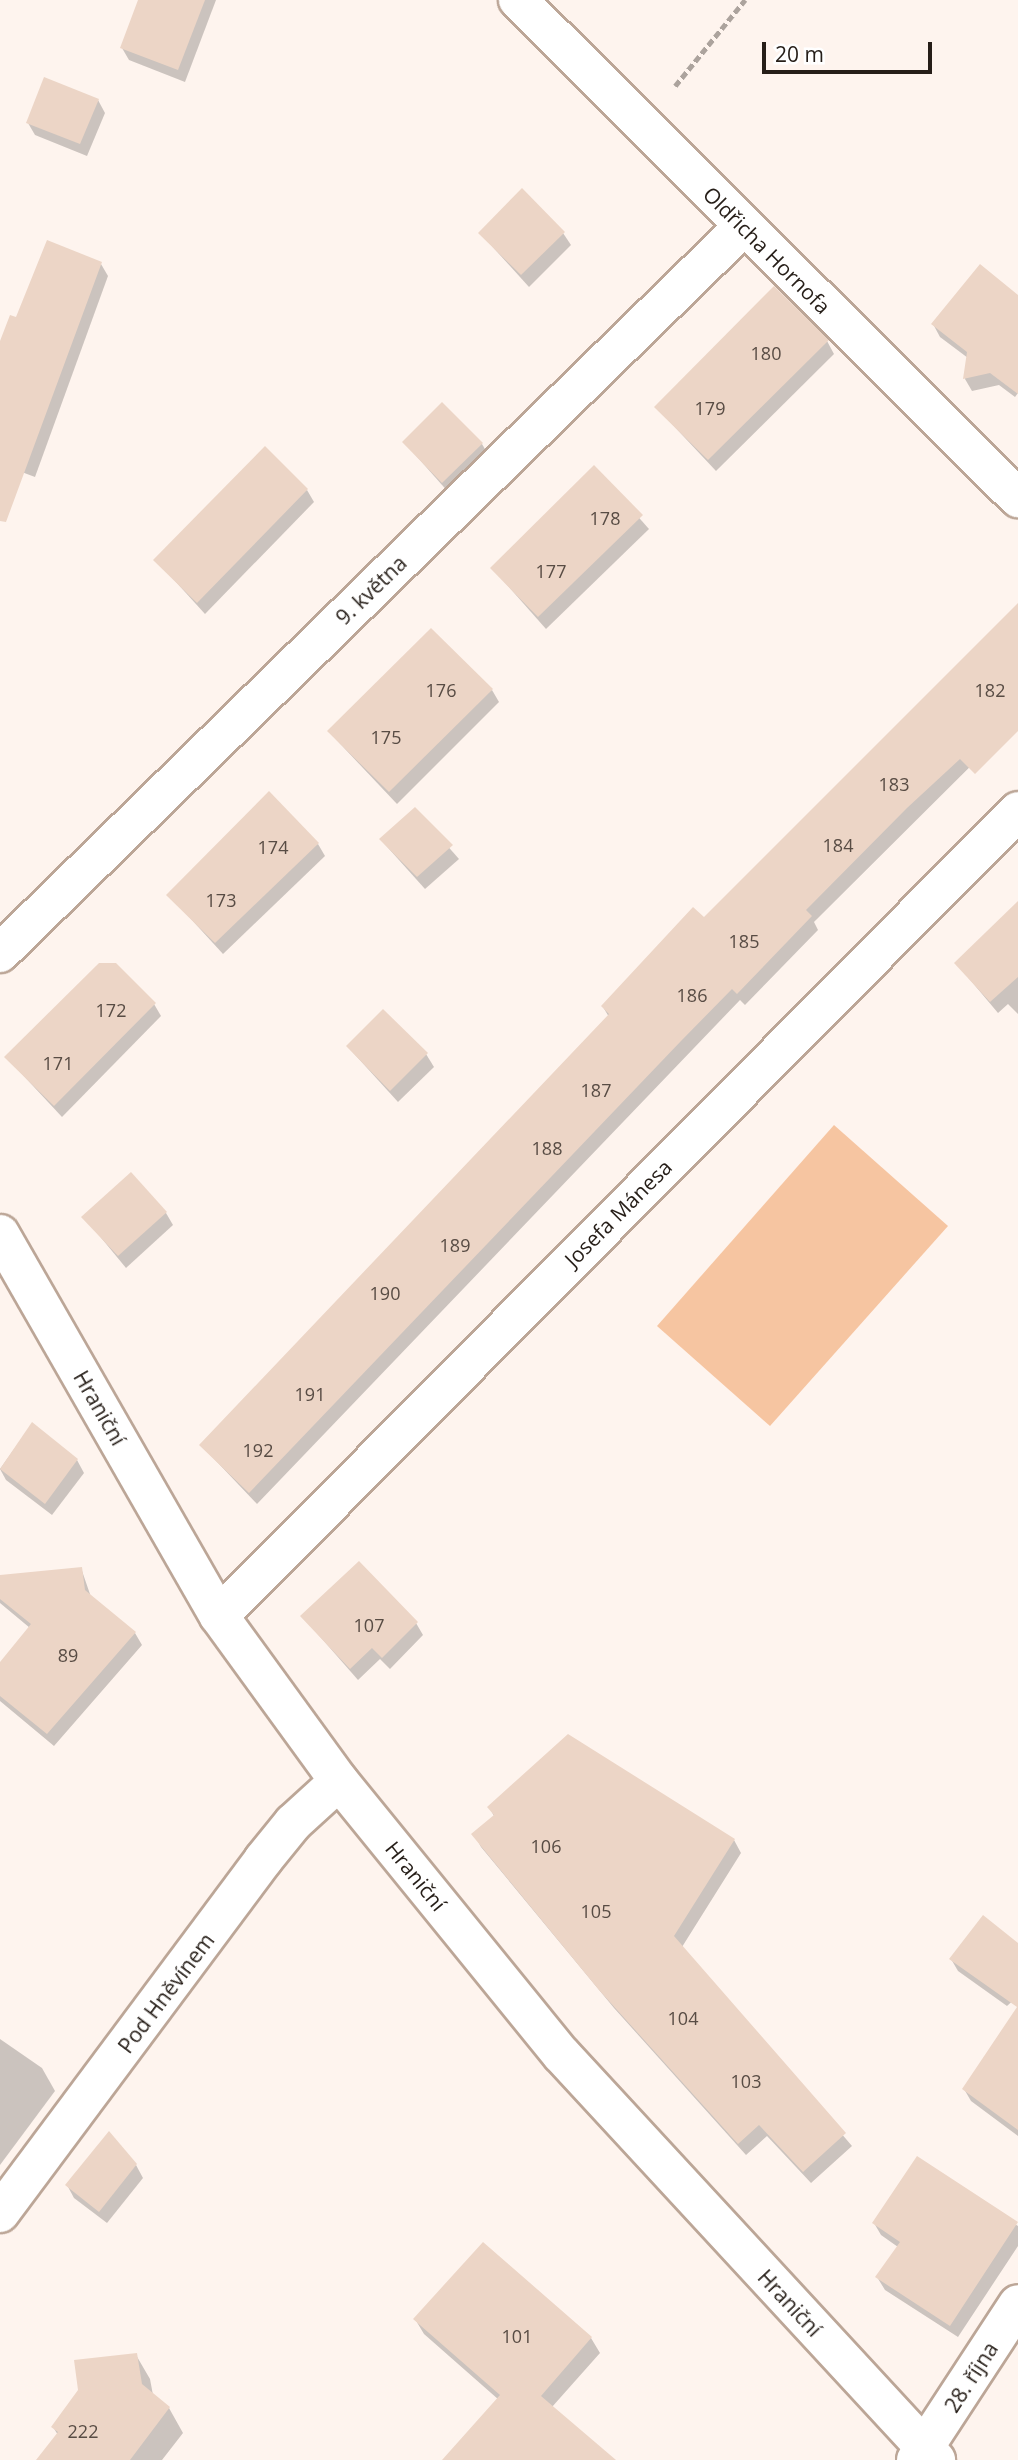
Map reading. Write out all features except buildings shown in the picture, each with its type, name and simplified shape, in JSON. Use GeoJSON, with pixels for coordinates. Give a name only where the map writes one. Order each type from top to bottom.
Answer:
{"type":"FeatureCollection","features":[{"type":"Feature","properties":{"kind":"street","name":"Oldřicha Hornofa"},"geometry":{"type":"LineString","coordinates":[[518,0],[642,127],[1018,498]]}},
{"type":"Feature","properties":{"kind":"street","name":"9. května"},"geometry":{"type":"LineString","coordinates":[[0,953],[743,227]]}},
{"type":"Feature","properties":{"kind":"street","name":"Josefa Mánesa"},"geometry":{"type":"LineString","coordinates":[[219,1616],[1018,811]]}},
{"type":"Feature","properties":{"kind":"street","name":"Hraniční"},"geometry":{"type":"LineString","coordinates":[[0,1234],[219,1616],[339,1782],[561,2054],[926,2457]]}},
{"type":"Feature","properties":{"kind":"street","name":"Pod Hněvínem"},"geometry":{"type":"LineString","coordinates":[[0,2213],[263,1860],[293,1823],[339,1782]]}},
{"type":"Feature","properties":{"kind":"street","name":"28. října"},"geometry":{"type":"LineString","coordinates":[[926,2457],[1018,2304]]}},
{"type":"Feature","properties":{"kind":"path"},"geometry":{"type":"LineString","coordinates":[[642,127],[746,0]]}},
{"type":"Feature","properties":{"kind":"shaded area"},"geometry":{"type":"Polygon","coordinates":[[[834,1125],[948,1226],[770,1426],[657,1326],[834,1125]]]}}]}
